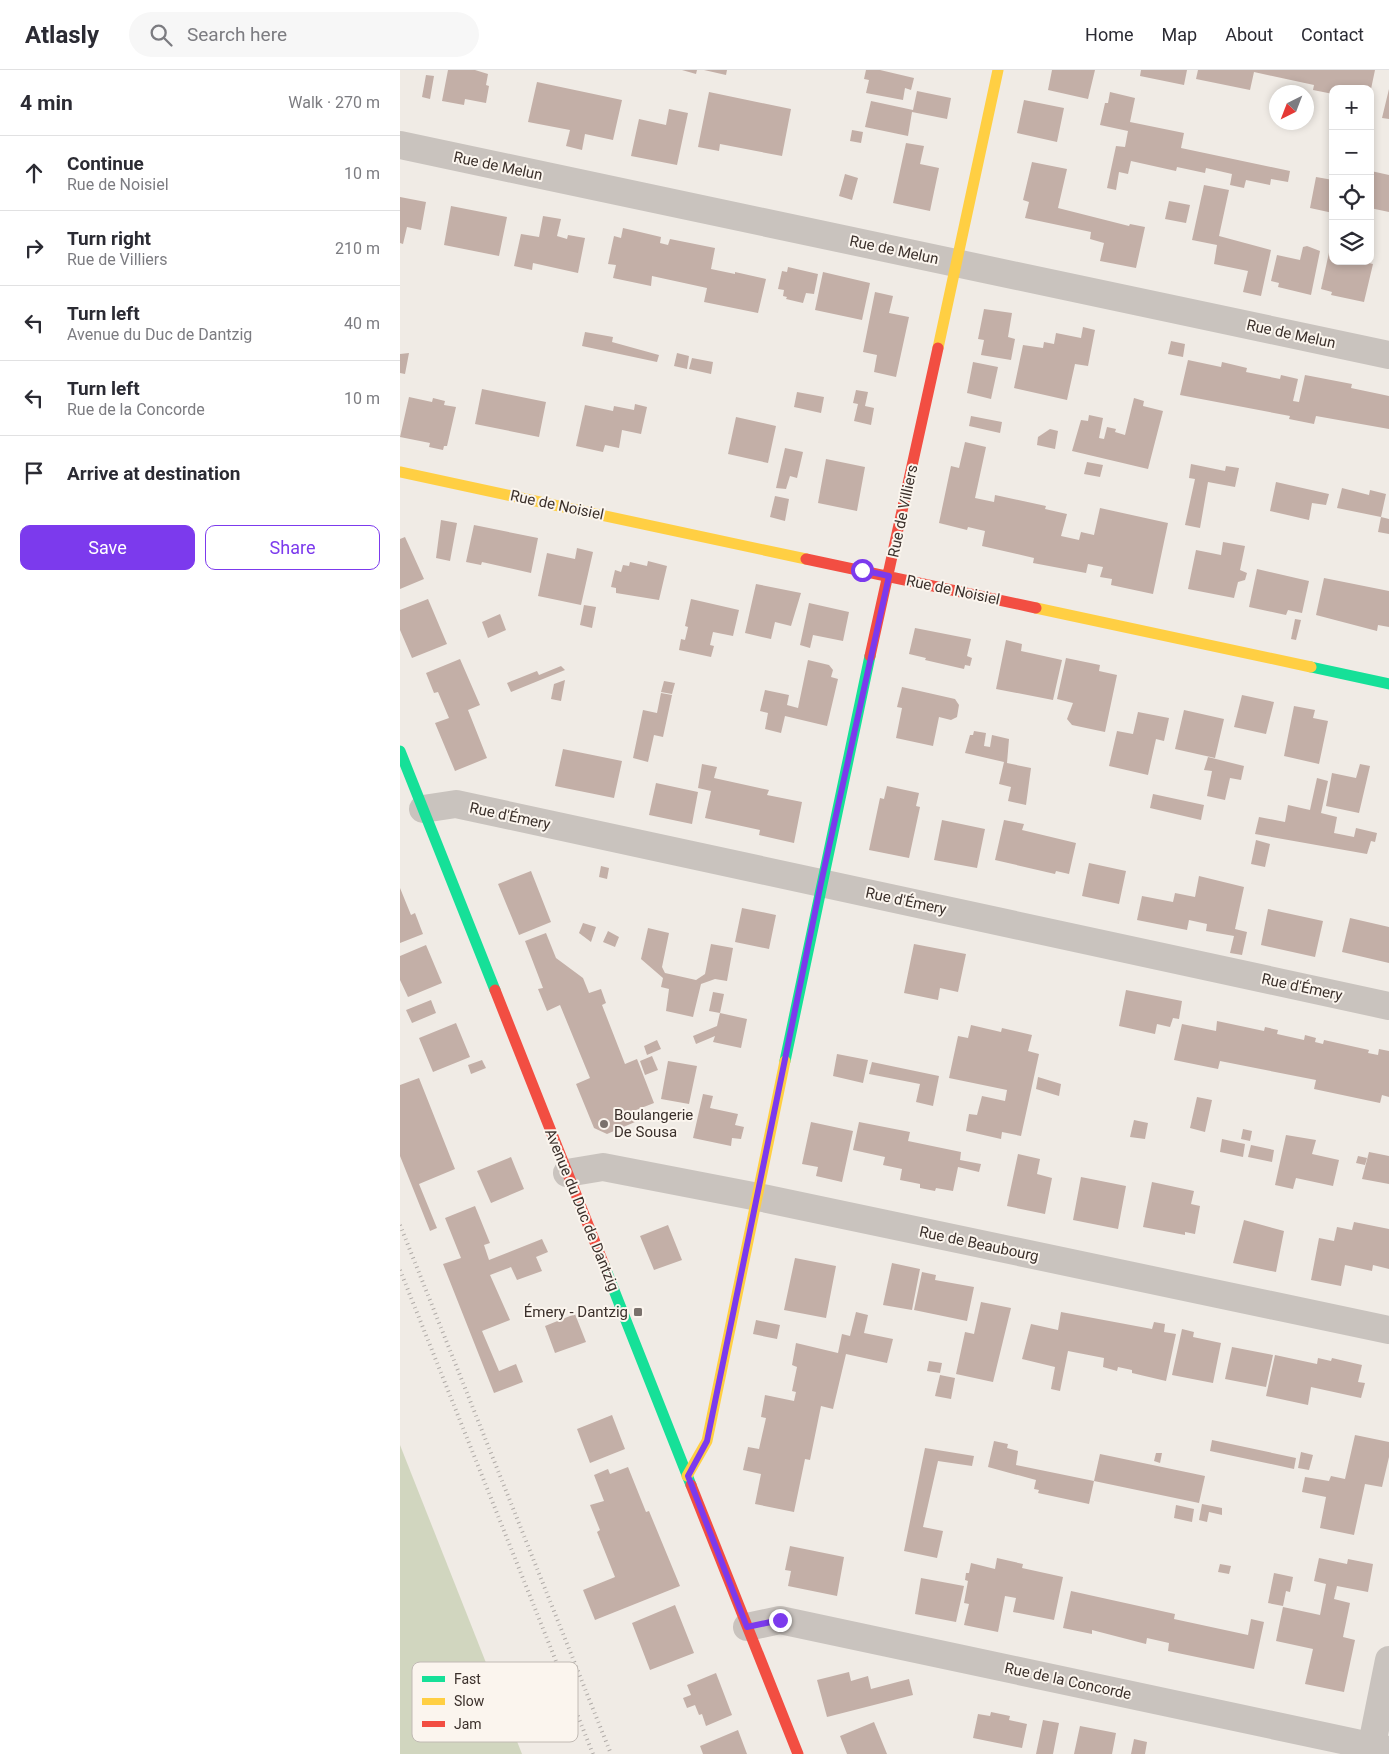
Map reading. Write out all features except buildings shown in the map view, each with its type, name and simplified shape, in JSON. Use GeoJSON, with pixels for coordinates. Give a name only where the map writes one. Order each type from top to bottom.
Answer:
{"type":"FeatureCollection","features":[{"type":"Feature","properties":{"kind":"street","name":"Rue de Villiers"},"geometry":{"type":"LineString","coordinates":[[688,1476],[707,1441],[821,883],[998,70]]}},
{"type":"Feature","properties":{"kind":"street","name":"Rue de Melun"},"geometry":{"type":"LineString","coordinates":[[400,145],[1389,355]]}},
{"type":"Feature","properties":{"kind":"street","name":"Rue de Noisiel"},"geometry":{"type":"LineString","coordinates":[[400,472],[1389,684]]}},
{"type":"Feature","properties":{"kind":"street","name":"Avenue du Duc de Dantzig"},"geometry":{"type":"LineString","coordinates":[[400,750],[798,1754]]}},
{"type":"Feature","properties":{"kind":"street","name":"Rue d'Émery"},"geometry":{"type":"LineString","coordinates":[[423,809],[456,804],[1389,1006]]}},
{"type":"Feature","properties":{"kind":"street","name":"Rue de Beaubourg"},"geometry":{"type":"LineString","coordinates":[[568,1173],[603,1167],[1389,1330]]}},
{"type":"Feature","properties":{"kind":"street","name":"Rue de la Concorde"},"geometry":{"type":"LineString","coordinates":[[747,1627],[780,1620],[1377,1750]]}},
{"type":"Feature","properties":{"kind":"street"},"geometry":{"type":"LineString","coordinates":[[1377,1750],[1389,1660]]}},
{"type":"Feature","properties":{"kind":"green space"},"geometry":{"type":"Polygon","coordinates":[[[400,1445],[486,1662],[412,1662],[412,1742],[517,1742],[522,1754],[400,1754],[400,1445]]]}},
{"type":"Feature","properties":{"kind":"railway"},"geometry":{"type":"LineString","coordinates":[[400,1225],[574,1662]]}},
{"type":"Feature","properties":{"kind":"railway"},"geometry":{"type":"LineString","coordinates":[[400,1270],[556,1662]]}},
{"type":"Feature","properties":{"kind":"railway"},"geometry":{"type":"LineString","coordinates":[[578,1671],[611,1754]]}},
{"type":"Feature","properties":{"kind":"railway"},"geometry":{"type":"LineString","coordinates":[[578,1716],[593,1754]]}},
{"type":"Feature","properties":{"kind":"traffic: fast"},"geometry":{"type":"LineString","coordinates":[[785,1061],[870,656]]}},
{"type":"Feature","properties":{"kind":"traffic: fast"},"geometry":{"type":"LineString","coordinates":[[1311,667],[1389,684]]}},
{"type":"Feature","properties":{"kind":"traffic: fast"},"geometry":{"type":"LineString","coordinates":[[400,751],[495,990]]}},
{"type":"Feature","properties":{"kind":"traffic: fast"},"geometry":{"type":"LineString","coordinates":[[604,1265],[691,1485]]}},
{"type":"Feature","properties":{"kind":"traffic: slow"},"geometry":{"type":"LineString","coordinates":[[938,348],[998,70]]}},
{"type":"Feature","properties":{"kind":"traffic: slow"},"geometry":{"type":"LineString","coordinates":[[400,472],[806,559]]}},
{"type":"Feature","properties":{"kind":"traffic: slow"},"geometry":{"type":"LineString","coordinates":[[1036,608],[1311,667]]}},
{"type":"Feature","properties":{"kind":"traffic: slow"},"geometry":{"type":"LineString","coordinates":[[687,1476],[707,1441],[785,1061]]}},
{"type":"Feature","properties":{"kind":"traffic: jam"},"geometry":{"type":"LineString","coordinates":[[870,656],[938,348]]}},
{"type":"Feature","properties":{"kind":"traffic: jam"},"geometry":{"type":"LineString","coordinates":[[806,559],[1036,608]]}},
{"type":"Feature","properties":{"kind":"traffic: jam"},"geometry":{"type":"LineString","coordinates":[[495,990],[604,1265]]}},
{"type":"Feature","properties":{"kind":"traffic: jam"},"geometry":{"type":"LineString","coordinates":[[691,1485],[798,1754]]}},
{"type":"Feature","properties":{"kind":"place","name":"Boulangerie De Sousa"},"geometry":{"type":"Point","coordinates":[604,1124]}},
{"type":"Feature","properties":{"kind":"place","name":"Émery - Dantzig"},"geometry":{"type":"Point","coordinates":[638,1312]}},
{"type":"Feature","properties":{"kind":"route"},"geometry":{"type":"LineString","coordinates":[[780,1620],[747,1627],[688,1476],[707,1441],[821,883],[889,576],[862,570]]}}]}
